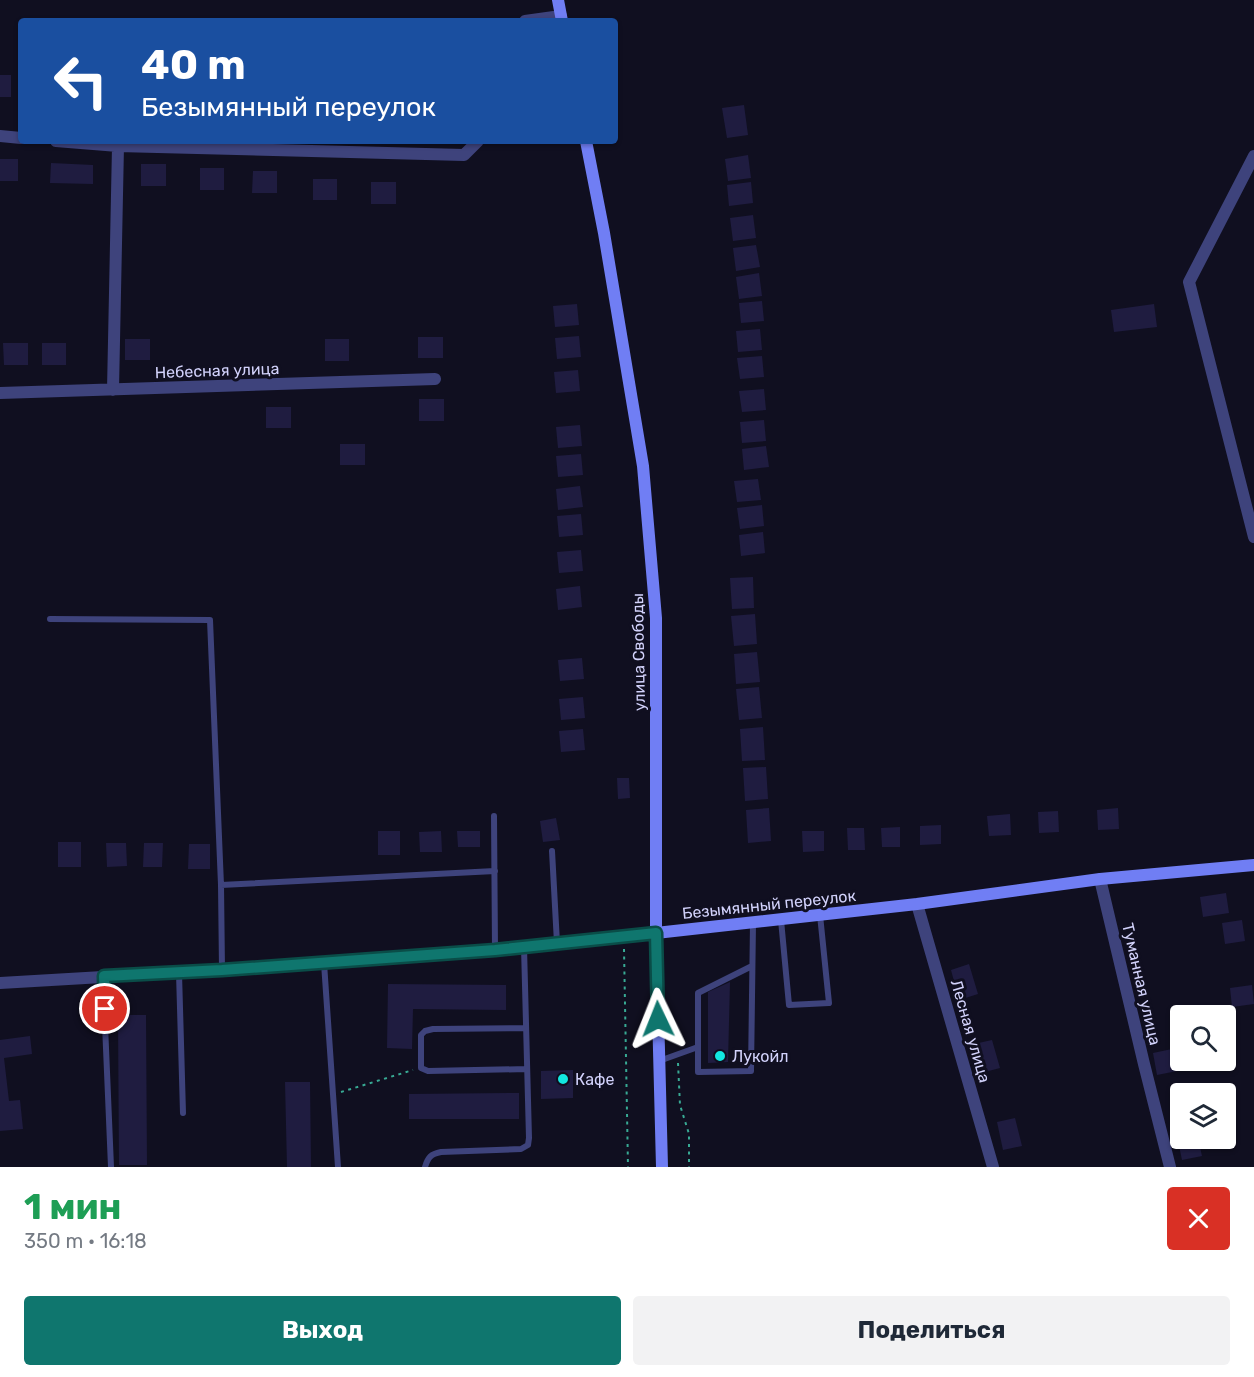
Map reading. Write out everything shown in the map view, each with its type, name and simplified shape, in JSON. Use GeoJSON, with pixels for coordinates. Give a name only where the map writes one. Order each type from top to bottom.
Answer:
{"type":"FeatureCollection","features":[{"type":"Feature","properties":{"kind":"main road"},"geometry":{"type":"LineString","coordinates":[[558,0],[561,18]]}},
{"type":"Feature","properties":{"kind":"main road","name":"улица Свободы"},"geometry":{"type":"LineString","coordinates":[[587,144],[643,466],[656,618],[656,933],[662,1167]]}},
{"type":"Feature","properties":{"kind":"main road","name":"Безымянный переулок"},"geometry":{"type":"LineString","coordinates":[[656,933],[917,904],[1100,879],[1254,865]]}},
{"type":"Feature","properties":{"kind":"street"},"geometry":{"type":"LineString","coordinates":[[0,136],[18,138]]}},
{"type":"Feature","properties":{"kind":"street"},"geometry":{"type":"LineString","coordinates":[[93,144],[464,155],[475,144]]}},
{"type":"Feature","properties":{"kind":"street"},"geometry":{"type":"LineString","coordinates":[[113,390],[118,146]]}},
{"type":"Feature","properties":{"kind":"street"},"geometry":{"type":"LineString","coordinates":[[1254,156],[1190,282],[1254,537]]}},
{"type":"Feature","properties":{"kind":"street","name":"Небесная улица"},"geometry":{"type":"LineString","coordinates":[[0,393],[435,379]]}},
{"type":"Feature","properties":{"kind":"street","name":"Туманная улица"},"geometry":{"type":"LineString","coordinates":[[1100,879],[1170,1167]]}},
{"type":"Feature","properties":{"kind":"street","name":"Лесная улица"},"geometry":{"type":"LineString","coordinates":[[917,904],[993,1167]]}},
{"type":"Feature","properties":{"kind":"street","name":"Безымянный переулок"},"geometry":{"type":"LineString","coordinates":[[0,983],[495,950],[656,933]]}},
{"type":"Feature","properties":{"kind":"lane"},"geometry":{"type":"LineString","coordinates":[[50,619],[210,620],[221,885],[222,970]]}},
{"type":"Feature","properties":{"kind":"lane"},"geometry":{"type":"LineString","coordinates":[[494,816],[495,950]]}},
{"type":"Feature","properties":{"kind":"lane"},"geometry":{"type":"LineString","coordinates":[[552,851],[557,944]]}},
{"type":"Feature","properties":{"kind":"lane"},"geometry":{"type":"LineString","coordinates":[[221,885],[495,871]]}},
{"type":"Feature","properties":{"kind":"lane"},"geometry":{"type":"LineString","coordinates":[[781,920],[789,1005],[830,1002],[820,915]]}},
{"type":"Feature","properties":{"kind":"lane"},"geometry":{"type":"LineString","coordinates":[[752,966],[698,993],[698,1072],[751,1071],[753,923]]}},
{"type":"Feature","properties":{"kind":"lane"},"geometry":{"type":"LineString","coordinates":[[425,1167],[432,1154],[441,1152],[521,1149],[528,1145],[524,947]]}},
{"type":"Feature","properties":{"kind":"lane"},"geometry":{"type":"LineString","coordinates":[[324,962],[338,1167]]}},
{"type":"Feature","properties":{"kind":"lane"},"geometry":{"type":"LineString","coordinates":[[179,972],[183,1113]]}},
{"type":"Feature","properties":{"kind":"lane"},"geometry":{"type":"LineString","coordinates":[[104,976],[111,1167]]}},
{"type":"Feature","properties":{"kind":"lane"},"geometry":{"type":"LineString","coordinates":[[526,1028],[425,1031],[421,1035],[421,1068],[428,1071],[527,1069]]}},
{"type":"Feature","properties":{"kind":"lane"},"geometry":{"type":"LineString","coordinates":[[659,1061],[698,1047]]}},
{"type":"Feature","properties":{"kind":"path"},"geometry":{"type":"LineString","coordinates":[[623,937],[628,1167]]}},
{"type":"Feature","properties":{"kind":"path"},"geometry":{"type":"LineString","coordinates":[[678,1054],[680,1106],[689,1134],[689,1167]]}},
{"type":"Feature","properties":{"kind":"path"},"geometry":{"type":"LineString","coordinates":[[333,1095],[421,1068]]}},
{"type":"Feature","properties":{"kind":"building"},"geometry":{"type":"Polygon","coordinates":[[[0,75],[11,75],[11,97],[0,97],[0,75]]]}},
{"type":"Feature","properties":{"kind":"building"},"geometry":{"type":"Polygon","coordinates":[[[744,105],[748,135],[727,138],[722,108],[744,105]]]}},
{"type":"Feature","properties":{"kind":"building"},"geometry":{"type":"Polygon","coordinates":[[[748,155],[751,178],[728,181],[725,159],[748,155]]]}},
{"type":"Feature","properties":{"kind":"building"},"geometry":{"type":"Polygon","coordinates":[[[0,159],[18,159],[18,181],[0,181],[0,159]]]}},
{"type":"Feature","properties":{"kind":"building"},"geometry":{"type":"Polygon","coordinates":[[[51,163],[93,165],[93,184],[50,183],[51,163]]]}},
{"type":"Feature","properties":{"kind":"building"},"geometry":{"type":"Polygon","coordinates":[[[141,164],[166,164],[166,186],[141,186],[141,164]]]}},
{"type":"Feature","properties":{"kind":"building"},"geometry":{"type":"Polygon","coordinates":[[[200,168],[224,168],[224,190],[200,190],[200,168]]]}},
{"type":"Feature","properties":{"kind":"building"},"geometry":{"type":"Polygon","coordinates":[[[253,171],[277,171],[277,193],[252,193],[253,171]]]}},
{"type":"Feature","properties":{"kind":"building"},"geometry":{"type":"Polygon","coordinates":[[[313,179],[337,179],[337,200],[313,200],[313,179]]]}},
{"type":"Feature","properties":{"kind":"building"},"geometry":{"type":"Polygon","coordinates":[[[371,182],[396,182],[396,204],[371,204],[371,182]]]}},
{"type":"Feature","properties":{"kind":"building"},"geometry":{"type":"Polygon","coordinates":[[[751,182],[753,203],[729,206],[727,185],[751,182]]]}},
{"type":"Feature","properties":{"kind":"building"},"geometry":{"type":"Polygon","coordinates":[[[753,215],[756,238],[733,241],[730,218],[753,215]]]}},
{"type":"Feature","properties":{"kind":"building"},"geometry":{"type":"Polygon","coordinates":[[[756,245],[760,267],[736,271],[733,248],[756,245]]]}},
{"type":"Feature","properties":{"kind":"building"},"geometry":{"type":"Polygon","coordinates":[[[759,273],[762,296],[739,299],[736,277],[759,273]]]}},
{"type":"Feature","properties":{"kind":"building"},"geometry":{"type":"Polygon","coordinates":[[[762,301],[764,321],[741,323],[739,303],[762,301]]]}},
{"type":"Feature","properties":{"kind":"building"},"geometry":{"type":"Polygon","coordinates":[[[577,304],[579,325],[555,327],[553,306],[577,304]]]}},
{"type":"Feature","properties":{"kind":"building"},"geometry":{"type":"Polygon","coordinates":[[[1154,304],[1157,327],[1114,332],[1111,310],[1154,304]]]}},
{"type":"Feature","properties":{"kind":"building"},"geometry":{"type":"Polygon","coordinates":[[[760,329],[762,350],[738,352],[736,331],[760,329]]]}},
{"type":"Feature","properties":{"kind":"building"},"geometry":{"type":"Polygon","coordinates":[[[579,336],[581,357],[557,359],[555,338],[579,336]]]}},
{"type":"Feature","properties":{"kind":"building"},"geometry":{"type":"Polygon","coordinates":[[[418,337],[443,337],[443,358],[418,358],[418,337]]]}},
{"type":"Feature","properties":{"kind":"building"},"geometry":{"type":"Polygon","coordinates":[[[125,339],[150,339],[150,360],[125,360],[125,339]]]}},
{"type":"Feature","properties":{"kind":"building"},"geometry":{"type":"Polygon","coordinates":[[[325,339],[349,339],[349,361],[325,361],[325,339]]]}},
{"type":"Feature","properties":{"kind":"building"},"geometry":{"type":"Polygon","coordinates":[[[3,343],[28,343],[28,365],[4,365],[3,343]]]}},
{"type":"Feature","properties":{"kind":"building"},"geometry":{"type":"Polygon","coordinates":[[[42,343],[66,343],[66,365],[42,365],[42,343]]]}},
{"type":"Feature","properties":{"kind":"building"},"geometry":{"type":"Polygon","coordinates":[[[762,356],[764,377],[740,379],[737,358],[762,356]]]}},
{"type":"Feature","properties":{"kind":"building"},"geometry":{"type":"Polygon","coordinates":[[[578,370],[580,391],[556,393],[554,372],[578,370]]]}},
{"type":"Feature","properties":{"kind":"building"},"geometry":{"type":"Polygon","coordinates":[[[764,389],[766,410],[742,412],[739,391],[764,389]]]}},
{"type":"Feature","properties":{"kind":"building"},"geometry":{"type":"Polygon","coordinates":[[[419,399],[444,399],[444,421],[419,421],[419,399]]]}},
{"type":"Feature","properties":{"kind":"building"},"geometry":{"type":"Polygon","coordinates":[[[266,407],[291,407],[291,428],[266,428],[266,407]]]}},
{"type":"Feature","properties":{"kind":"building"},"geometry":{"type":"Polygon","coordinates":[[[764,420],[766,441],[742,443],[740,422],[764,420]]]}},
{"type":"Feature","properties":{"kind":"building"},"geometry":{"type":"Polygon","coordinates":[[[580,425],[582,446],[558,448],[556,427],[580,425]]]}},
{"type":"Feature","properties":{"kind":"building"},"geometry":{"type":"Polygon","coordinates":[[[340,444],[365,444],[365,465],[340,465],[340,444]]]}},
{"type":"Feature","properties":{"kind":"building"},"geometry":{"type":"Polygon","coordinates":[[[766,446],[769,467],[744,470],[742,449],[766,446]]]}},
{"type":"Feature","properties":{"kind":"building"},"geometry":{"type":"Polygon","coordinates":[[[581,454],[583,475],[558,477],[556,456],[581,454]]]}},
{"type":"Feature","properties":{"kind":"building"},"geometry":{"type":"Polygon","coordinates":[[[758,479],[761,500],[737,502],[734,481],[758,479]]]}},
{"type":"Feature","properties":{"kind":"building"},"geometry":{"type":"Polygon","coordinates":[[[580,486],[583,507],[558,510],[556,489],[580,486]]]}},
{"type":"Feature","properties":{"kind":"building"},"geometry":{"type":"Polygon","coordinates":[[[762,505],[764,526],[740,529],[737,508],[762,505]]]}},
{"type":"Feature","properties":{"kind":"building"},"geometry":{"type":"Polygon","coordinates":[[[581,514],[583,535],[559,537],[557,516],[581,514]]]}},
{"type":"Feature","properties":{"kind":"building"},"geometry":{"type":"Polygon","coordinates":[[[763,532],[765,553],[741,556],[739,535],[763,532]]]}},
{"type":"Feature","properties":{"kind":"building"},"geometry":{"type":"Polygon","coordinates":[[[581,550],[583,571],[559,573],[557,552],[581,550]]]}},
{"type":"Feature","properties":{"kind":"building"},"geometry":{"type":"Polygon","coordinates":[[[753,577],[754,608],[732,609],[730,578],[753,577]]]}},
{"type":"Feature","properties":{"kind":"building"},"geometry":{"type":"Polygon","coordinates":[[[580,586],[582,607],[558,610],[556,589],[580,586]]]}},
{"type":"Feature","properties":{"kind":"building"},"geometry":{"type":"Polygon","coordinates":[[[755,614],[757,644],[734,646],[731,616],[755,614]]]}},
{"type":"Feature","properties":{"kind":"building"},"geometry":{"type":"Polygon","coordinates":[[[757,652],[760,682],[736,684],[734,654],[757,652]]]}},
{"type":"Feature","properties":{"kind":"building"},"geometry":{"type":"Polygon","coordinates":[[[582,658],[584,679],[560,681],[558,660],[582,658]]]}},
{"type":"Feature","properties":{"kind":"building"},"geometry":{"type":"Polygon","coordinates":[[[759,687],[762,718],[739,720],[736,689],[759,687]]]}},
{"type":"Feature","properties":{"kind":"building"},"geometry":{"type":"Polygon","coordinates":[[[583,697],[585,718],[561,720],[559,699],[583,697]]]}},
{"type":"Feature","properties":{"kind":"building"},"geometry":{"type":"Polygon","coordinates":[[[763,727],[765,760],[742,761],[740,729],[763,727]]]}},
{"type":"Feature","properties":{"kind":"building"},"geometry":{"type":"Polygon","coordinates":[[[583,729],[585,750],[561,752],[559,731],[583,729]]]}},
{"type":"Feature","properties":{"kind":"building"},"geometry":{"type":"Polygon","coordinates":[[[766,767],[768,799],[745,801],[743,768],[766,767]]]}},
{"type":"Feature","properties":{"kind":"building"},"geometry":{"type":"Polygon","coordinates":[[[617,778],[629,778],[630,798],[618,799],[617,778]]]}},
{"type":"Feature","properties":{"kind":"building"},"geometry":{"type":"Polygon","coordinates":[[[769,808],[771,841],[748,843],[746,810],[769,808]]]}},
{"type":"Feature","properties":{"kind":"building"},"geometry":{"type":"Polygon","coordinates":[[[1118,808],[1119,829],[1098,830],[1097,810],[1118,808]]]}},
{"type":"Feature","properties":{"kind":"building"},"geometry":{"type":"Polygon","coordinates":[[[1058,811],[1059,832],[1039,833],[1038,812],[1058,811]]]}},
{"type":"Feature","properties":{"kind":"building"},"geometry":{"type":"Polygon","coordinates":[[[1010,814],[1011,835],[989,836],[987,816],[1010,814]]]}},
{"type":"Feature","properties":{"kind":"building"},"geometry":{"type":"Polygon","coordinates":[[[556,818],[560,840],[543,842],[540,821],[556,818]]]}},
{"type":"Feature","properties":{"kind":"building"},"geometry":{"type":"Polygon","coordinates":[[[941,825],[941,844],[920,845],[920,826],[941,825]]]}},
{"type":"Feature","properties":{"kind":"building"},"geometry":{"type":"Polygon","coordinates":[[[900,827],[900,847],[882,847],[881,828],[900,827]]]}},
{"type":"Feature","properties":{"kind":"building"},"geometry":{"type":"Polygon","coordinates":[[[847,828],[864,828],[865,850],[848,850],[847,828]]]}},
{"type":"Feature","properties":{"kind":"building"},"geometry":{"type":"Polygon","coordinates":[[[378,831],[400,831],[400,855],[378,855],[378,831]]]}},
{"type":"Feature","properties":{"kind":"building"},"geometry":{"type":"Polygon","coordinates":[[[441,831],[442,852],[420,852],[419,832],[441,831]]]}},
{"type":"Feature","properties":{"kind":"building"},"geometry":{"type":"Polygon","coordinates":[[[457,831],[480,831],[480,847],[458,847],[457,831]]]}},
{"type":"Feature","properties":{"kind":"building"},"geometry":{"type":"Polygon","coordinates":[[[802,831],[824,831],[824,851],[803,852],[802,831]]]}},
{"type":"Feature","properties":{"kind":"building"},"geometry":{"type":"Polygon","coordinates":[[[58,842],[81,842],[81,867],[58,867],[58,842]]]}},
{"type":"Feature","properties":{"kind":"building"},"geometry":{"type":"Polygon","coordinates":[[[106,843],[126,843],[127,866],[107,867],[106,843]]]}},
{"type":"Feature","properties":{"kind":"building"},"geometry":{"type":"Polygon","coordinates":[[[144,843],[163,843],[162,867],[143,867],[144,843]]]}},
{"type":"Feature","properties":{"kind":"building"},"geometry":{"type":"Polygon","coordinates":[[[189,844],[210,844],[210,869],[188,869],[189,844]]]}},
{"type":"Feature","properties":{"kind":"building"},"geometry":{"type":"Polygon","coordinates":[[[1226,893],[1229,913],[1203,917],[1200,897],[1226,893]]]}},
{"type":"Feature","properties":{"kind":"building"},"geometry":{"type":"Polygon","coordinates":[[[1242,920],[1245,941],[1225,944],[1222,923],[1242,920]]]}},
{"type":"Feature","properties":{"kind":"building"},"geometry":{"type":"Polygon","coordinates":[[[969,964],[978,994],[959,1000],[951,970],[969,964]]]}},
{"type":"Feature","properties":{"kind":"building"},"geometry":{"type":"Polygon","coordinates":[[[730,982],[728,1062],[708,1063],[708,992],[730,982]]]}},
{"type":"Feature","properties":{"kind":"building"},"geometry":{"type":"Polygon","coordinates":[[[388,984],[506,985],[506,1010],[413,1009],[412,1049],[387,1048],[388,984]]]}},
{"type":"Feature","properties":{"kind":"building"},"geometry":{"type":"Polygon","coordinates":[[[1252,985],[1254,1004],[1232,1005],[1230,988],[1252,985]]]}},
{"type":"Feature","properties":{"kind":"building"},"geometry":{"type":"Polygon","coordinates":[[[118,1015],[146,1015],[147,1165],[119,1165],[118,1015]]]}},
{"type":"Feature","properties":{"kind":"building"},"geometry":{"type":"Polygon","coordinates":[[[30,1036],[32,1054],[4,1058],[9,1101],[20,1100],[23,1129],[0,1131],[0,1040],[30,1036]]]}},
{"type":"Feature","properties":{"kind":"building"},"geometry":{"type":"Polygon","coordinates":[[[992,1040],[1000,1068],[981,1073],[974,1044],[992,1040]]]}},
{"type":"Feature","properties":{"kind":"building"},"geometry":{"type":"Polygon","coordinates":[[[1170,1049],[1170,1071],[1177,1071],[1157,1075],[1153,1053],[1170,1049]]]}},
{"type":"Feature","properties":{"kind":"building"},"geometry":{"type":"Polygon","coordinates":[[[573,1070],[573,1098],[541,1099],[541,1071],[573,1070]]]}},
{"type":"Feature","properties":{"kind":"building"},"geometry":{"type":"Polygon","coordinates":[[[285,1082],[310,1082],[311,1167],[287,1167],[285,1082]]]}},
{"type":"Feature","properties":{"kind":"building"},"geometry":{"type":"Polygon","coordinates":[[[519,1093],[519,1119],[409,1119],[409,1094],[519,1093]]]}},
{"type":"Feature","properties":{"kind":"building"},"geometry":{"type":"Polygon","coordinates":[[[1015,1118],[1022,1146],[1003,1150],[997,1122],[1015,1118]]]}},
{"type":"Feature","properties":{"kind":"building"},"geometry":{"type":"Polygon","coordinates":[[[1180,1149],[1200,1149],[1202,1156],[1182,1160],[1180,1149]]]}},
{"type":"Feature","properties":{"kind":"place","name":"Лукойл"},"geometry":{"type":"Point","coordinates":[720,1056]}},
{"type":"Feature","properties":{"kind":"place","name":"Кафе"},"geometry":{"type":"Point","coordinates":[563,1079]}},
{"type":"Feature","properties":{"kind":"route"},"geometry":{"type":"LineString","coordinates":[[105,1009],[104,976],[222,970],[495,950],[656,933],[658,1019]]}}]}
